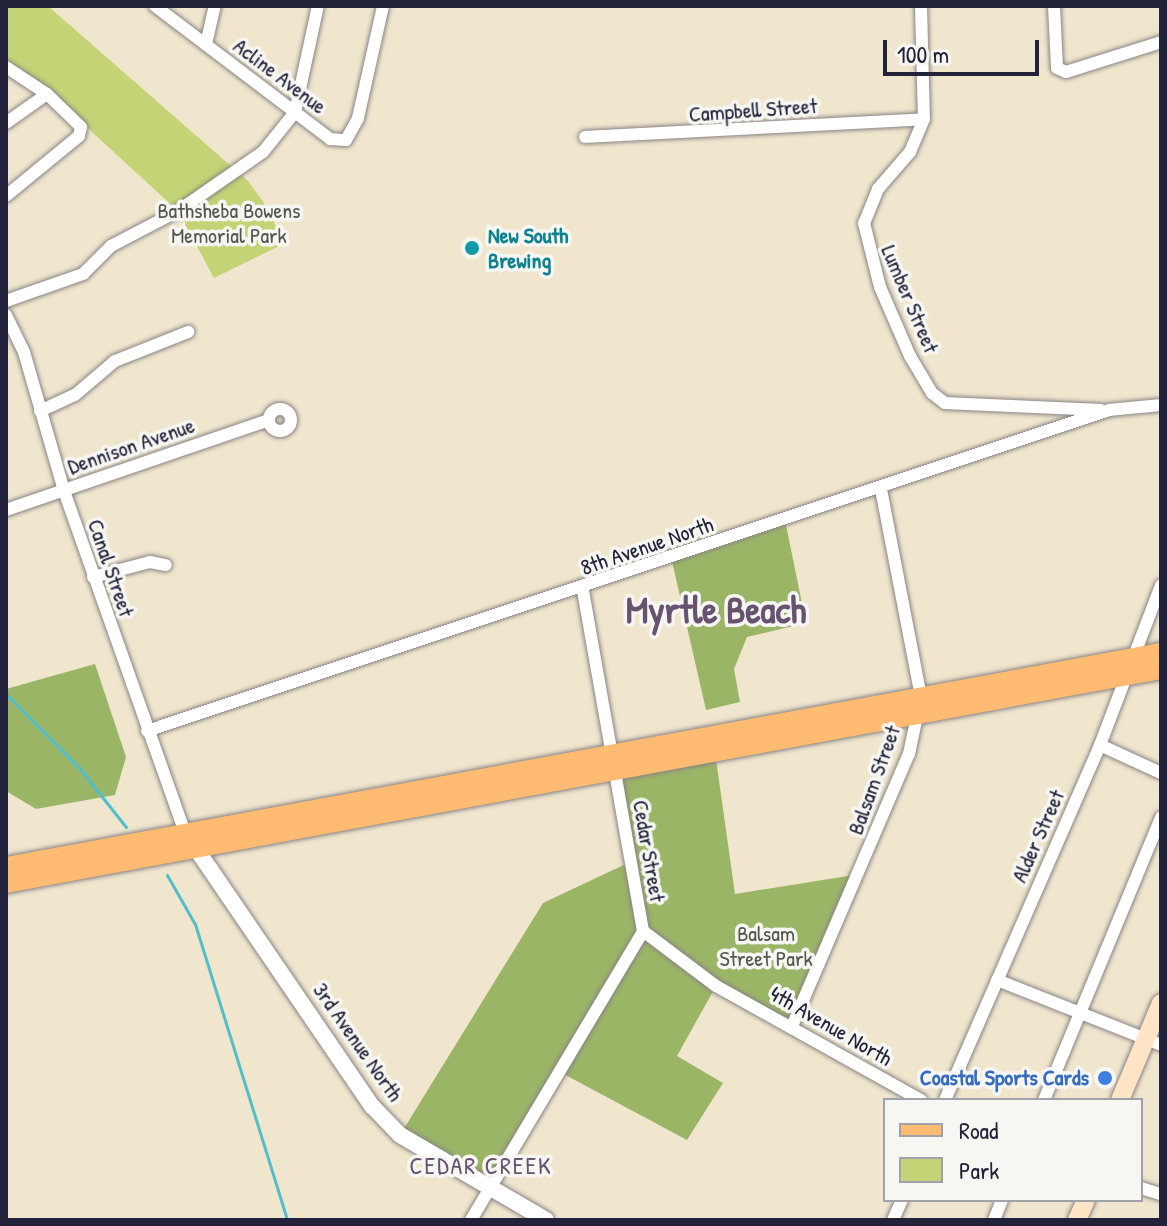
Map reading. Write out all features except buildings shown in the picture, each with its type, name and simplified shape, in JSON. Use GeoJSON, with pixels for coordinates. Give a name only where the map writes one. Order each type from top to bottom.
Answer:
{"type":"FeatureCollection","features":[{"type":"Feature","properties":{"kind":"main road"},"geometry":{"type":"LineString","coordinates":[[6,867],[191,840],[612,764],[1129,667],[1161,653]]}},
{"type":"Feature","properties":{"kind":"main road"},"geometry":{"type":"LineString","coordinates":[[1129,667],[1161,669]]}},
{"type":"Feature","properties":{"kind":"main road"},"geometry":{"type":"LineString","coordinates":[[6,883],[191,840]]}},
{"type":"Feature","properties":{"kind":"main road"},"geometry":{"type":"LineString","coordinates":[[1131,1098],[1156,1038],[1161,1003]]}},
{"type":"Feature","properties":{"kind":"main road"},"geometry":{"type":"LineString","coordinates":[[1121,1098],[1156,1038]]}},
{"type":"Feature","properties":{"kind":"street","name":"Acline Avenue"},"geometry":{"type":"LineString","coordinates":[[155,6],[330,139],[346,140],[358,118],[383,6]]}},
{"type":"Feature","properties":{"kind":"street"},"geometry":{"type":"LineString","coordinates":[[206,44],[215,6]]}},
{"type":"Feature","properties":{"kind":"street"},"geometry":{"type":"LineString","coordinates":[[6,301],[83,274],[111,246],[178,211],[263,152],[295,112],[318,6]]}},
{"type":"Feature","properties":{"kind":"street","name":"Lumber Street"},"geometry":{"type":"LineString","coordinates":[[921,6],[924,119],[910,152],[878,189],[864,223],[880,287],[932,393],[945,403],[1109,410]]}},
{"type":"Feature","properties":{"kind":"street"},"geometry":{"type":"LineString","coordinates":[[1054,6],[1057,68],[1066,72],[1161,42]]}},
{"type":"Feature","properties":{"kind":"street"},"geometry":{"type":"LineString","coordinates":[[6,67],[47,94],[81,127],[79,136],[6,196]]}},
{"type":"Feature","properties":{"kind":"street"},"geometry":{"type":"LineString","coordinates":[[6,123],[47,94]]}},
{"type":"Feature","properties":{"kind":"street","name":"Campbell Street"},"geometry":{"type":"LineString","coordinates":[[585,137],[924,119]]}},
{"type":"Feature","properties":{"kind":"street","name":"Canal Street"},"geometry":{"type":"LineString","coordinates":[[6,315],[24,352],[64,491],[147,731],[191,840]]}},
{"type":"Feature","properties":{"kind":"street"},"geometry":{"type":"LineString","coordinates":[[40,411],[75,395],[115,361],[188,332]]}},
{"type":"Feature","properties":{"kind":"street","name":"8th Avenue North"},"geometry":{"type":"LineString","coordinates":[[147,731],[583,590],[1109,410],[1161,405]]}},
{"type":"Feature","properties":{"kind":"street","name":"Dennison Avenue"},"geometry":{"type":"LineString","coordinates":[[6,510],[269,420]]}},
{"type":"Feature","properties":{"kind":"street","name":"Balsam Street"},"geometry":{"type":"LineString","coordinates":[[793,1024],[905,764],[919,706],[881,489]]}},
{"type":"Feature","properties":{"kind":"street"},"geometry":{"type":"LineString","coordinates":[[93,577],[150,562],[166,565]]}},
{"type":"Feature","properties":{"kind":"street","name":"Alder Street"},"geometry":{"type":"LineString","coordinates":[[946,1098],[1100,745],[1161,585]]}},
{"type":"Feature","properties":{"kind":"street","name":"Cedar Street"},"geometry":{"type":"LineString","coordinates":[[471,1220],[643,931],[583,590]]}},
{"type":"Feature","properties":{"kind":"street"},"geometry":{"type":"LineString","coordinates":[[1100,745],[1161,773]]}},
{"type":"Feature","properties":{"kind":"street"},"geometry":{"type":"LineString","coordinates":[[1045,1098],[1161,817]]}},
{"type":"Feature","properties":{"kind":"street","name":"3rd Avenue North"},"geometry":{"type":"LineString","coordinates":[[191,840],[372,1106],[400,1135],[492,1184],[546,1220]]}},
{"type":"Feature","properties":{"kind":"street","name":"4th Avenue North"},"geometry":{"type":"LineString","coordinates":[[643,931],[716,986],[793,1024],[918,1098]]}},
{"type":"Feature","properties":{"kind":"street"},"geometry":{"type":"LineString","coordinates":[[997,980],[1080,1013],[1156,1038]]}},
{"type":"Feature","properties":{"kind":"green space","name":"Bathsheba Bowens Memorial Park"},"geometry":{"type":"Polygon","coordinates":[[[6,6],[48,6],[248,181],[269,210],[283,244],[214,278],[178,211],[80,121],[6,67],[6,6]]]}},
{"type":"Feature","properties":{"kind":"green space"},"geometry":{"type":"Polygon","coordinates":[[[785,520],[806,623],[747,637],[734,669],[740,702],[706,710],[671,557],[785,520]]]}},
{"type":"Feature","properties":{"kind":"green space"},"geometry":{"type":"Polygon","coordinates":[[[95,664],[126,757],[115,795],[36,809],[6,791],[6,689],[95,664]]]}},
{"type":"Feature","properties":{"kind":"green space","name":"Balsam Street Park"},"geometry":{"type":"Polygon","coordinates":[[[715,752],[735,894],[860,874],[793,1024],[716,986],[677,1056],[723,1083],[687,1140],[558,1071],[492,1184],[400,1135],[543,903],[630,862],[614,772],[715,752]]]}},
{"type":"Feature","properties":{"kind":"waterway"},"geometry":{"type":"LineString","coordinates":[[6,694],[80,769],[126,827]]}},
{"type":"Feature","properties":{"kind":"waterway"},"geometry":{"type":"LineString","coordinates":[[167,875],[195,924],[287,1220]]}},
{"type":"Feature","properties":{"kind":"place","name":"New South Brewing"},"geometry":{"type":"Point","coordinates":[472,248]}},
{"type":"Feature","properties":{"kind":"place","name":"Coastal Sports Cards"},"geometry":{"type":"Point","coordinates":[1105,1078]}},
{"type":"Feature","properties":{"kind":"district","name":"Myrtle Beach"},"geometry":{"type":"Point","coordinates":[716,610]}},
{"type":"Feature","properties":{"kind":"district","name":"CEDAR CREEK"},"geometry":{"type":"Point","coordinates":[481,1166]}}]}
